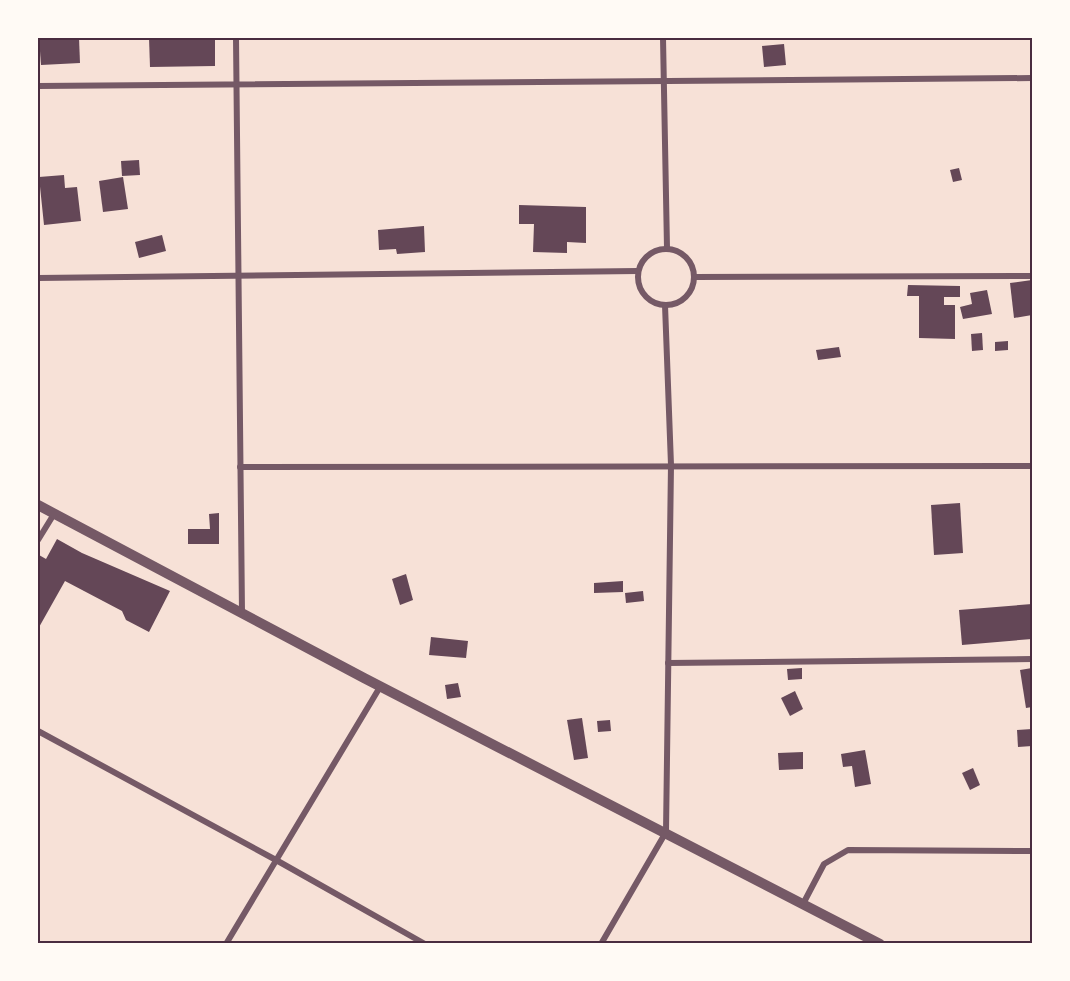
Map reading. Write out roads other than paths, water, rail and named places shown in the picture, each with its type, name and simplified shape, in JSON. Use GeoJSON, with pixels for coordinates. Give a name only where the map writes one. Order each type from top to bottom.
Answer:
{"type":"FeatureCollection","features":[{"type":"Feature","properties":{"kind":"street"},"geometry":{"type":"LineString","coordinates":[[236,38],[242,614]]}},
{"type":"Feature","properties":{"kind":"street"},"geometry":{"type":"LineString","coordinates":[[663,38],[667,248]]}},
{"type":"Feature","properties":{"kind":"street"},"geometry":{"type":"LineString","coordinates":[[38,86],[1032,78]]}},
{"type":"Feature","properties":{"kind":"street"},"geometry":{"type":"LineString","coordinates":[[667,248],[683,254],[692,266],[694,277],[691,290],[685,298],[665,305],[645,296],[639,285],[638,272],[643,260],[651,253],[667,248]]}},
{"type":"Feature","properties":{"kind":"street"},"geometry":{"type":"LineString","coordinates":[[38,278],[638,272]]}},
{"type":"Feature","properties":{"kind":"street"},"geometry":{"type":"LineString","coordinates":[[694,277],[1032,276]]}},
{"type":"Feature","properties":{"kind":"street"},"geometry":{"type":"LineString","coordinates":[[601,944],[666,832],[670,465],[665,305]]}},
{"type":"Feature","properties":{"kind":"street"},"geometry":{"type":"LineString","coordinates":[[240,467],[1032,466]]}},
{"type":"Feature","properties":{"kind":"street"},"geometry":{"type":"LineString","coordinates":[[38,505],[380,687],[880,944]]}},
{"type":"Feature","properties":{"kind":"street"},"geometry":{"type":"LineString","coordinates":[[38,540],[54,514]]}},
{"type":"Feature","properties":{"kind":"street"},"geometry":{"type":"LineString","coordinates":[[668,663],[1032,659]]}},
{"type":"Feature","properties":{"kind":"street"},"geometry":{"type":"LineString","coordinates":[[226,944],[380,687]]}},
{"type":"Feature","properties":{"kind":"street"},"geometry":{"type":"LineString","coordinates":[[38,731],[425,944]]}},
{"type":"Feature","properties":{"kind":"street"},"geometry":{"type":"LineString","coordinates":[[803,904],[824,864],[848,850],[1032,851]]}}]}
